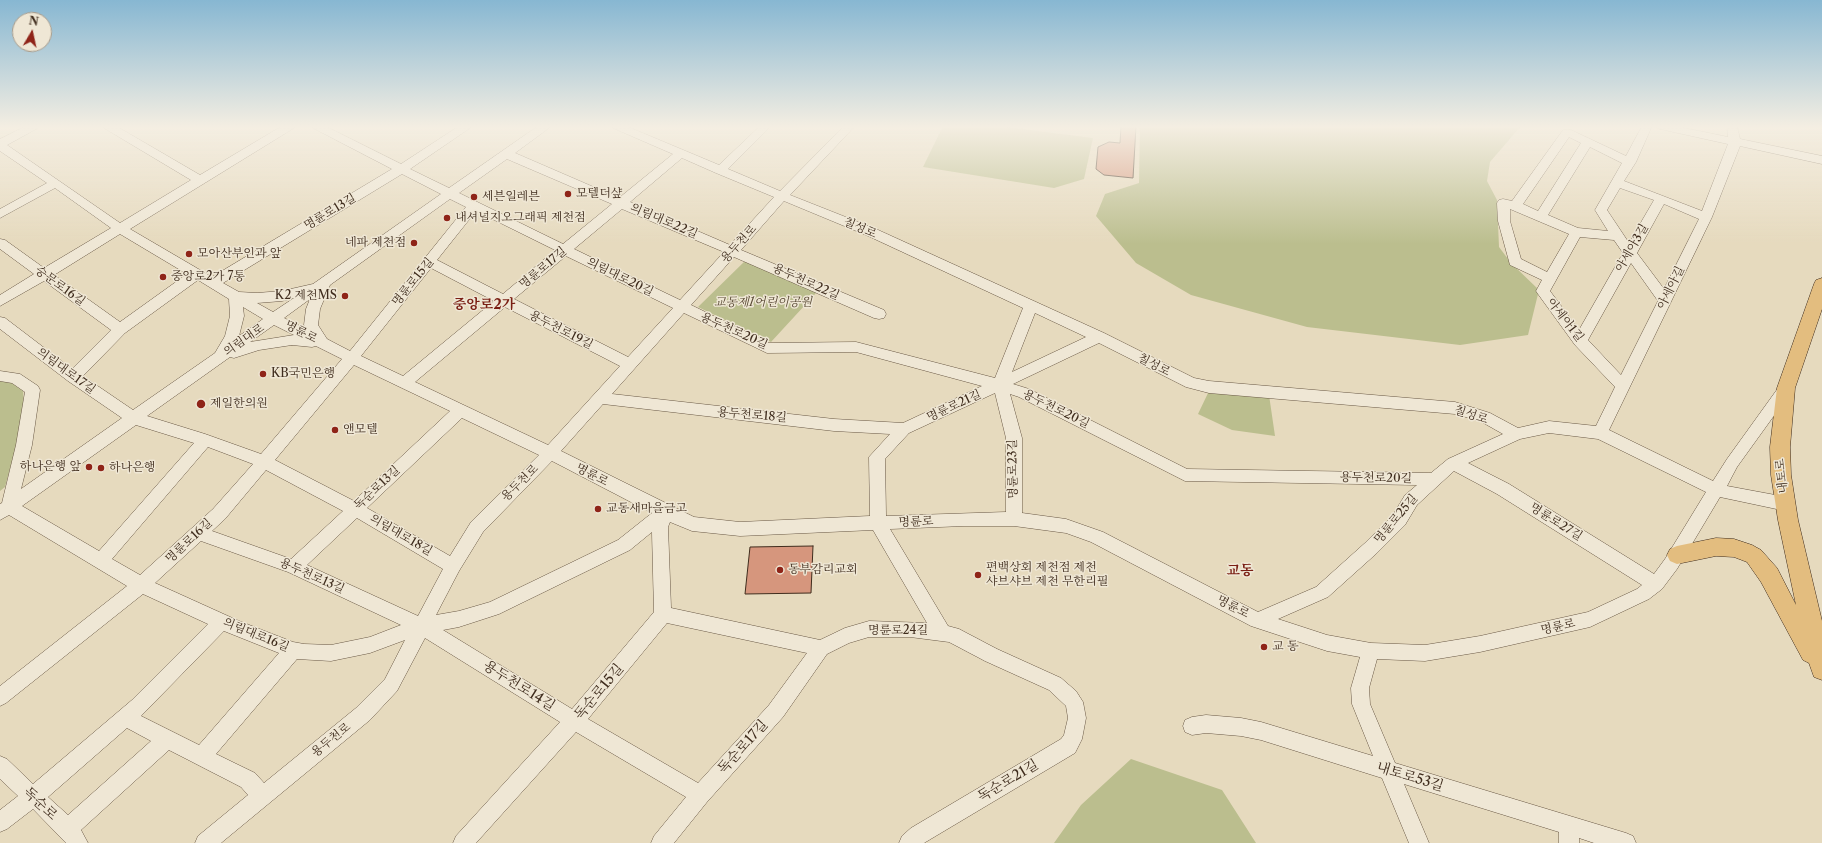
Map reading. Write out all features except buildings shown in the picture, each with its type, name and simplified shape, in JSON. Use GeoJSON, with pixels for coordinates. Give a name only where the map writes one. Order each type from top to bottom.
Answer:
{"type":"FeatureCollection","features":[{"type":"Feature","properties":{"kind":"main road","name":"내토로"},"geometry":{"type":"LineString","coordinates":[[1822,284],[1786,388],[1780,447],[1781,475],[1786,504],[1822,670]]}},
{"type":"Feature","properties":{"kind":"main road"},"geometry":{"type":"LineString","coordinates":[[1677,555],[1716,547],[1734,548],[1745,551],[1754,556],[1769,575],[1822,673]]}},
{"type":"Feature","properties":{"kind":"street","name":"명륜로"},"geometry":{"type":"LineString","coordinates":[[30,165],[119,228],[274,319],[550,453],[665,512],[692,524],[732,529],[878,524],[964,519],[1014,519],[1066,526],[1097,537],[1257,620],[1327,643],[1371,651],[1425,653],[1451,650],[1569,625],[1590,619],[1643,594],[1656,584],[1677,555],[1732,463],[1786,388]]}},
{"type":"Feature","properties":{"kind":"street"},"geometry":{"type":"LineString","coordinates":[[177,165],[200,180]]}},
{"type":"Feature","properties":{"kind":"street"},"geometry":{"type":"LineString","coordinates":[[0,300],[224,165]]}},
{"type":"Feature","properties":{"kind":"street","name":"의림대로20길"},"geometry":{"type":"LineString","coordinates":[[395,165],[450,194],[682,307]]}},
{"type":"Feature","properties":{"kind":"street","name":"명륜로13길"},"geometry":{"type":"LineString","coordinates":[[212,283],[407,165]]}},
{"type":"Feature","properties":{"kind":"street","name":"의림대로"},"geometry":{"type":"LineString","coordinates":[[4,510],[490,165]]}},
{"type":"Feature","properties":{"kind":"street","name":"의림대로22길"},"geometry":{"type":"LineString","coordinates":[[533,165],[733,250]]}},
{"type":"Feature","properties":{"kind":"street","name":"명륜로17길"},"geometry":{"type":"LineString","coordinates":[[404,383],[666,165]]}},
{"type":"Feature","properties":{"kind":"street","name":"칠성로"},"geometry":{"type":"LineString","coordinates":[[709,165],[871,232],[1099,337],[1178,377],[1208,387],[1455,408],[1485,417],[1517,434]]}},
{"type":"Feature","properties":{"kind":"street"},"geometry":{"type":"LineString","coordinates":[[720,170],[725,165]]}},
{"type":"Feature","properties":{"kind":"street","name":"용두천로"},"geometry":{"type":"LineString","coordinates":[[205,843],[362,714],[391,685],[453,566],[477,527],[550,453],[782,196],[812,165]]}},
{"type":"Feature","properties":{"kind":"street"},"geometry":{"type":"LineString","coordinates":[[1515,206],[1543,165]]}},
{"type":"Feature","properties":{"kind":"street"},"geometry":{"type":"LineString","coordinates":[[1540,217],[1573,165]]}},
{"type":"Feature","properties":{"kind":"street"},"geometry":{"type":"LineString","coordinates":[[1628,165],[1616,182],[1601,210],[1629,252],[1665,300]]}},
{"type":"Feature","properties":{"kind":"street","name":"아세아길"},"geometry":{"type":"LineString","coordinates":[[1600,433],[1706,217],[1726,165]]}},
{"type":"Feature","properties":{"kind":"street"},"geometry":{"type":"LineString","coordinates":[[1616,182],[1661,198],[1706,217]]}},
{"type":"Feature","properties":{"kind":"street"},"geometry":{"type":"LineString","coordinates":[[0,214],[56,183]]}},
{"type":"Feature","properties":{"kind":"street","name":"아세아3길"},"geometry":{"type":"LineString","coordinates":[[1580,341],[1629,252],[1661,198]]}},
{"type":"Feature","properties":{"kind":"street"},"geometry":{"type":"LineString","coordinates":[[1543,291],[1515,262],[1504,221],[1503,203],[1515,206],[1576,232],[1619,236]]}},
{"type":"Feature","properties":{"kind":"street","name":"명륜로15길"},"geometry":{"type":"LineString","coordinates":[[352,358],[474,205]]}},
{"type":"Feature","properties":{"kind":"street"},"geometry":{"type":"LineString","coordinates":[[1551,279],[1576,232]]}},
{"type":"Feature","properties":{"kind":"street","name":"숭문로16길"},"geometry":{"type":"LineString","coordinates":[[0,244],[120,329]]}},
{"type":"Feature","properties":{"kind":"street","name":"용두천로22길"},"geometry":{"type":"LineString","coordinates":[[733,250],[879,314]]}},
{"type":"Feature","properties":{"kind":"street","name":"용두천로19길"},"geometry":{"type":"LineString","coordinates":[[428,262],[630,365]]}},
{"type":"Feature","properties":{"kind":"street","name":"아세아1길"},"geometry":{"type":"LineString","coordinates":[[1515,262],[1551,279],[1543,291],[1580,341],[1623,386]]}},
{"type":"Feature","properties":{"kind":"street"},"geometry":{"type":"LineString","coordinates":[[73,377],[120,329],[198,274]]}},
{"type":"Feature","properties":{"kind":"street"},"geometry":{"type":"LineString","coordinates":[[219,358],[232,337],[237,316],[236,297],[282,296],[324,284]]}},
{"type":"Feature","properties":{"kind":"street"},"geometry":{"type":"LineString","coordinates":[[322,343],[311,325],[313,309],[324,284]]}},
{"type":"Feature","properties":{"kind":"street"},"geometry":{"type":"LineString","coordinates":[[1000,385],[1031,306]]}},
{"type":"Feature","properties":{"kind":"street","name":"용두천로20길"},"geometry":{"type":"LineString","coordinates":[[682,307],[767,348],[856,348],[1000,385],[1024,393],[1185,475],[1433,479]]}},
{"type":"Feature","properties":{"kind":"street","name":"의림대로17길"},"geometry":{"type":"LineString","coordinates":[[0,322],[73,377],[133,418],[205,440]]}},
{"type":"Feature","properties":{"kind":"street","name":"명륜로21길"},"geometry":{"type":"LineString","coordinates":[[878,524],[877,457],[904,429],[1099,337]]}},
{"type":"Feature","properties":{"kind":"street"},"geometry":{"type":"LineString","coordinates":[[219,358],[259,345],[292,340],[322,343]]}},
{"type":"Feature","properties":{"kind":"street","name":"명륜로16길"},"geometry":{"type":"LineString","coordinates":[[0,697],[141,585],[219,514],[262,461],[352,358]]}},
{"type":"Feature","properties":{"kind":"street"},"geometry":{"type":"LineString","coordinates":[[0,376],[15,378],[33,390],[24,445],[4,510]]}},
{"type":"Feature","properties":{"kind":"street","name":"명륜로23길"},"geometry":{"type":"LineString","coordinates":[[1000,385],[1014,438],[1014,519]]}},
{"type":"Feature","properties":{"kind":"street","name":"용두천로18길"},"geometry":{"type":"LineString","coordinates":[[600,398],[834,425],[904,429]]}},
{"type":"Feature","properties":{"kind":"street","name":"독순로13길"},"geometry":{"type":"LineString","coordinates":[[294,566],[461,410]]}},
{"type":"Feature","properties":{"kind":"street"},"geometry":{"type":"LineString","coordinates":[[1517,434],[1549,427],[1578,429],[1600,433],[1716,490],[1786,504]]}},
{"type":"Feature","properties":{"kind":"street","name":"명륜로25길"},"geometry":{"type":"LineString","coordinates":[[1257,620],[1322,592],[1371,548],[1399,520],[1411,500],[1433,479],[1454,462],[1517,434]]}},
{"type":"Feature","properties":{"kind":"street"},"geometry":{"type":"LineString","coordinates":[[100,562],[205,440]]}},
{"type":"Feature","properties":{"kind":"street","name":"의림대로18길"},"geometry":{"type":"LineString","coordinates":[[205,440],[262,461],[355,509],[453,566]]}},
{"type":"Feature","properties":{"kind":"street","name":"명륜로27길"},"geometry":{"type":"LineString","coordinates":[[1454,462],[1503,489],[1656,584]]}},
{"type":"Feature","properties":{"kind":"street","name":"의림대로16길"},"geometry":{"type":"LineString","coordinates":[[4,510],[141,585],[222,622],[293,650],[330,653],[370,645],[421,626],[459,620],[493,608],[624,545],[665,512]]}},
{"type":"Feature","properties":{"kind":"street"},"geometry":{"type":"LineString","coordinates":[[665,512],[660,527],[663,614],[821,648]]}},
{"type":"Feature","properties":{"kind":"street"},"geometry":{"type":"LineString","coordinates":[[878,524],[942,632]]}},
{"type":"Feature","properties":{"kind":"street","name":"용두천로13길"},"geometry":{"type":"LineString","coordinates":[[199,533],[294,566],[421,626]]}},
{"type":"Feature","properties":{"kind":"street","name":"독순로15길"},"geometry":{"type":"LineString","coordinates":[[463,843],[575,720],[663,614]]}},
{"type":"Feature","properties":{"kind":"street"},"geometry":{"type":"LineString","coordinates":[[0,822],[33,797],[138,706],[222,622]]}},
{"type":"Feature","properties":{"kind":"street","name":"용두천로14길"},"geometry":{"type":"LineString","coordinates":[[421,626],[700,795]]}},
{"type":"Feature","properties":{"kind":"street","name":"명륜로24길"},"geometry":{"type":"LineString","coordinates":[[821,648],[845,636],[869,629],[910,629],[942,632],[953,635],[991,655],[1055,684],[1074,702]]}},
{"type":"Feature","properties":{"kind":"street","name":"독순로17길"},"geometry":{"type":"LineString","coordinates":[[661,843],[700,795],[776,711],[821,648]]}},
{"type":"Feature","properties":{"kind":"street"},"geometry":{"type":"LineString","coordinates":[[202,756],[293,650]]}},
{"type":"Feature","properties":{"kind":"street"},"geometry":{"type":"LineString","coordinates":[[1371,651],[1360,688],[1361,704],[1365,717],[1390,770],[1419,843]]}},
{"type":"Feature","properties":{"kind":"street","name":"독순로21길"},"geometry":{"type":"LineString","coordinates":[[909,843],[918,835],[1068,746],[1073,739],[1078,718],[1074,702]]}},
{"type":"Feature","properties":{"kind":"street"},"geometry":{"type":"LineString","coordinates":[[124,717],[248,780],[262,796]]}},
{"type":"Feature","properties":{"kind":"street","name":"내토로53길"},"geometry":{"type":"LineString","coordinates":[[1192,726],[1206,724],[1241,727],[1254,730],[1390,770],[1569,834],[1626,843]]}},
{"type":"Feature","properties":{"kind":"street"},"geometry":{"type":"LineString","coordinates":[[73,836],[166,739]]}},
{"type":"Feature","properties":{"kind":"street","name":"독순로"},"geometry":{"type":"LineString","coordinates":[[0,766],[73,836]]}},
{"type":"Feature","properties":{"kind":"green space"},"geometry":{"type":"Polygon","coordinates":[[[924,165],[1087,165],[1084,179],[1054,188],[923,167],[924,165]]]}},
{"type":"Feature","properties":{"kind":"green space"},"geometry":{"type":"Polygon","coordinates":[[[1139,165],[1489,165],[1487,181],[1497,200],[1499,247],[1511,263],[1539,290],[1528,335],[1460,345],[1307,327],[1191,295],[1136,263],[1096,216],[1105,194],[1139,183],[1139,165]]]}},
{"type":"Feature","properties":{"kind":"green space","name":"교동제1어린이공원"},"geometry":{"type":"Polygon","coordinates":[[[745,261],[817,292],[771,342],[698,307],[745,261]]]}},
{"type":"Feature","properties":{"kind":"green space"},"geometry":{"type":"Polygon","coordinates":[[[0,380],[9,381],[23,391],[25,414],[5,487],[0,491],[0,380]]]}},
{"type":"Feature","properties":{"kind":"green space"},"geometry":{"type":"Polygon","coordinates":[[[1209,391],[1269,395],[1275,436],[1232,430],[1198,414],[1209,391]]]}},
{"type":"Feature","properties":{"kind":"green space"},"geometry":{"type":"Polygon","coordinates":[[[1131,759],[1222,790],[1256,843],[1054,843],[1081,805],[1131,759]]]}},
{"type":"Feature","properties":{"kind":"place","name":"모텔더샾"},"geometry":{"type":"Point","coordinates":[568,194]}},
{"type":"Feature","properties":{"kind":"place","name":"세븐일레븐"},"geometry":{"type":"Point","coordinates":[474,197]}},
{"type":"Feature","properties":{"kind":"place","name":"내셔널지오그래픽 제천점"},"geometry":{"type":"Point","coordinates":[447,218]}},
{"type":"Feature","properties":{"kind":"place","name":"네파 제천점"},"geometry":{"type":"Point","coordinates":[414,243]}},
{"type":"Feature","properties":{"kind":"place","name":"모아산부인과 앞"},"geometry":{"type":"Point","coordinates":[189,254]}},
{"type":"Feature","properties":{"kind":"place","name":"중앙로2가 7통"},"geometry":{"type":"Point","coordinates":[163,277]}},
{"type":"Feature","properties":{"kind":"place","name":"K2 제천MS"},"geometry":{"type":"Point","coordinates":[345,296]}},
{"type":"Feature","properties":{"kind":"place","name":"KB국민은행"},"geometry":{"type":"Point","coordinates":[263,374]}},
{"type":"Feature","properties":{"kind":"place","name":"제일한의원"},"geometry":{"type":"Point","coordinates":[201,404]}},
{"type":"Feature","properties":{"kind":"place","name":"앤모텔"},"geometry":{"type":"Point","coordinates":[335,430]}},
{"type":"Feature","properties":{"kind":"place","name":"하나은행 앞"},"geometry":{"type":"Point","coordinates":[89,467]}},
{"type":"Feature","properties":{"kind":"place","name":"하나은행"},"geometry":{"type":"Point","coordinates":[101,468]}},
{"type":"Feature","properties":{"kind":"place","name":"교동새마을금고"},"geometry":{"type":"Point","coordinates":[598,509]}},
{"type":"Feature","properties":{"kind":"place","name":"동부감리교회"},"geometry":{"type":"Point","coordinates":[780,570]}},
{"type":"Feature","properties":{"kind":"place","name":"편백상회 제천점 제천 샤브샤브 제천 무한리필"},"geometry":{"type":"Point","coordinates":[978,575]}},
{"type":"Feature","properties":{"kind":"place","name":"교 동"},"geometry":{"type":"Point","coordinates":[1264,647]}},
{"type":"Feature","properties":{"kind":"district","name":"중앙로2가"},"geometry":{"type":"Point","coordinates":[484,305]}},
{"type":"Feature","properties":{"kind":"district","name":"교동"},"geometry":{"type":"Point","coordinates":[1240,571]}}]}
